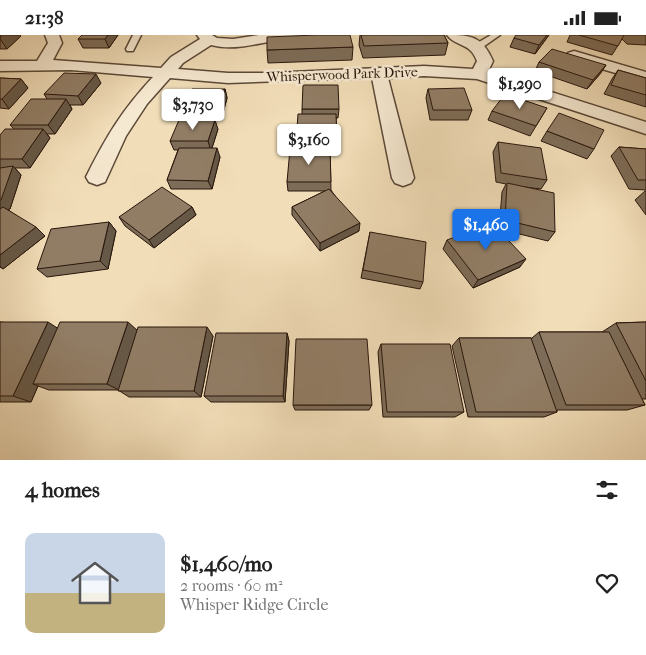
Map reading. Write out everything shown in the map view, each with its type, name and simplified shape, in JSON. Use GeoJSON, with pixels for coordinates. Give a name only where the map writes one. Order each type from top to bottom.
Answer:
{"type":"FeatureCollection","features":[{"type":"Feature","properties":{"kind":"street"},"geometry":{"type":"LineString","coordinates":[[42,65],[55,43],[52,35]]}},
{"type":"Feature","properties":{"kind":"street"},"geometry":{"type":"LineString","coordinates":[[97,177],[116,136],[140,101],[177,59],[207,38],[219,43],[241,44],[273,36],[307,35]]}},
{"type":"Feature","properties":{"kind":"street"},"geometry":{"type":"LineString","coordinates":[[454,35],[468,40],[482,51],[485,61],[479,74]]}},
{"type":"Feature","properties":{"kind":"street"},"geometry":{"type":"LineString","coordinates":[[559,52],[646,77]]}},
{"type":"Feature","properties":{"kind":"street","name":"Whisperwood Park Drive"},"geometry":{"type":"LineString","coordinates":[[0,66],[71,65],[164,74],[269,78],[424,71],[479,74],[646,128]]}},
{"type":"Feature","properties":{"kind":"street"},"geometry":{"type":"LineString","coordinates":[[379,73],[403,178]]}},
{"type":"Feature","properties":{"kind":"lane"},"geometry":{"type":"LineString","coordinates":[[130,49],[137,35]]}},
{"type":"Feature","properties":{"kind":"lane"},"geometry":{"type":"LineString","coordinates":[[477,47],[496,35]]}},
{"type":"Feature","properties":{"kind":"building"},"geometry":{"type":"Polygon","coordinates":[[[82,35],[108,35],[105,39],[78,39],[82,35]]]}},
{"type":"Feature","properties":{"kind":"building"},"geometry":{"type":"Polygon","coordinates":[[[350,35],[353,47],[267,50],[267,37],[350,35]]]}},
{"type":"Feature","properties":{"kind":"building"},"geometry":{"type":"Polygon","coordinates":[[[361,35],[444,35],[448,43],[364,46],[361,35]]]}},
{"type":"Feature","properties":{"kind":"building"},"geometry":{"type":"Polygon","coordinates":[[[516,35],[547,35],[539,45],[514,38],[516,35]]]}},
{"type":"Feature","properties":{"kind":"building"},"geometry":{"type":"Polygon","coordinates":[[[579,35],[624,35],[618,46],[579,35]]]}},
{"type":"Feature","properties":{"kind":"building"},"geometry":{"type":"Polygon","coordinates":[[[552,49],[606,65],[593,80],[539,62],[552,49]]]}},
{"type":"Feature","properties":{"kind":"building"},"geometry":{"type":"Polygon","coordinates":[[[618,70],[646,78],[646,95],[611,85],[618,70]]]}},
{"type":"Feature","properties":{"kind":"building"},"geometry":{"type":"Polygon","coordinates":[[[64,73],[96,74],[78,96],[44,94],[64,73]]]}},
{"type":"Feature","properties":{"kind":"building"},"geometry":{"type":"Polygon","coordinates":[[[0,78],[21,79],[2,99],[0,99],[0,78]]]}},
{"type":"Feature","properties":{"kind":"building"},"geometry":{"type":"Polygon","coordinates":[[[303,85],[338,85],[339,109],[302,109],[303,85]]]}},
{"type":"Feature","properties":{"kind":"building"},"geometry":{"type":"Polygon","coordinates":[[[464,88],[472,110],[433,110],[428,89],[464,88]]]}},
{"type":"Feature","properties":{"kind":"building"},"geometry":{"type":"Polygon","coordinates":[[[192,89],[225,89],[220,108],[185,108],[192,89]]]}},
{"type":"Feature","properties":{"kind":"building"},"geometry":{"type":"Polygon","coordinates":[[[505,94],[547,108],[536,126],[492,111],[505,94]]]}},
{"type":"Feature","properties":{"kind":"building"},"geometry":{"type":"Polygon","coordinates":[[[31,99],[66,99],[48,125],[10,125],[31,99]]]}},
{"type":"Feature","properties":{"kind":"building"},"geometry":{"type":"Polygon","coordinates":[[[559,113],[604,130],[594,149],[547,131],[559,113]]]}},
{"type":"Feature","properties":{"kind":"building"},"geometry":{"type":"Polygon","coordinates":[[[298,114],[336,114],[337,142],[296,142],[298,114]]]}},
{"type":"Feature","properties":{"kind":"building"},"geometry":{"type":"Polygon","coordinates":[[[179,120],[215,120],[208,141],[170,141],[179,120]]]}},
{"type":"Feature","properties":{"kind":"building"},"geometry":{"type":"Polygon","coordinates":[[[5,129],[43,129],[22,159],[0,159],[0,135],[5,129]]]}},
{"type":"Feature","properties":{"kind":"building"},"geometry":{"type":"Polygon","coordinates":[[[498,142],[541,148],[547,180],[501,173],[498,142]]]}},
{"type":"Feature","properties":{"kind":"building"},"geometry":{"type":"Polygon","coordinates":[[[619,147],[646,149],[646,180],[638,180],[619,147]]]}},
{"type":"Feature","properties":{"kind":"building"},"geometry":{"type":"Polygon","coordinates":[[[179,148],[217,148],[208,181],[167,180],[179,148]]]}},
{"type":"Feature","properties":{"kind":"building"},"geometry":{"type":"Polygon","coordinates":[[[290,149],[330,149],[331,182],[287,182],[290,149]]]}},
{"type":"Feature","properties":{"kind":"building"},"geometry":{"type":"Polygon","coordinates":[[[13,166],[1,200],[0,200],[0,168],[13,166]]]}},
{"type":"Feature","properties":{"kind":"building"},"geometry":{"type":"Polygon","coordinates":[[[507,183],[554,193],[555,232],[505,220],[507,183]]]}},
{"type":"Feature","properties":{"kind":"building"},"geometry":{"type":"Polygon","coordinates":[[[162,187],[192,207],[149,240],[119,217],[162,187]]]}},
{"type":"Feature","properties":{"kind":"building"},"geometry":{"type":"Polygon","coordinates":[[[329,189],[360,223],[320,243],[292,207],[329,189]]]}},
{"type":"Feature","properties":{"kind":"building"},"geometry":{"type":"Polygon","coordinates":[[[3,207],[36,227],[0,255],[0,209],[3,207]]]}},
{"type":"Feature","properties":{"kind":"building"},"geometry":{"type":"Polygon","coordinates":[[[109,222],[100,261],[37,269],[51,229],[109,222]]]}},
{"type":"Feature","properties":{"kind":"building"},"geometry":{"type":"Polygon","coordinates":[[[492,223],[526,259],[478,280],[447,240],[492,223]]]}},
{"type":"Feature","properties":{"kind":"building"},"geometry":{"type":"Polygon","coordinates":[[[370,232],[426,242],[423,282],[363,270],[370,232]]]}},
{"type":"Feature","properties":{"kind":"building"},"geometry":{"type":"Polygon","coordinates":[[[0,322],[48,322],[13,396],[0,396],[0,322]]]}},
{"type":"Feature","properties":{"kind":"building"},"geometry":{"type":"Polygon","coordinates":[[[60,322],[128,322],[107,384],[33,384],[60,322]]]}},
{"type":"Feature","properties":{"kind":"building"},"geometry":{"type":"Polygon","coordinates":[[[646,322],[646,381],[616,323],[646,322]]]}},
{"type":"Feature","properties":{"kind":"building"},"geometry":{"type":"Polygon","coordinates":[[[138,327],[207,327],[194,391],[118,391],[138,327]]]}},
{"type":"Feature","properties":{"kind":"building"},"geometry":{"type":"Polygon","coordinates":[[[539,332],[609,332],[645,405],[566,405],[539,332]]]}},
{"type":"Feature","properties":{"kind":"building"},"geometry":{"type":"Polygon","coordinates":[[[216,333],[287,333],[283,396],[204,396],[216,333]]]}},
{"type":"Feature","properties":{"kind":"building"},"geometry":{"type":"Polygon","coordinates":[[[459,338],[531,338],[557,412],[476,412],[459,338]]]}},
{"type":"Feature","properties":{"kind":"building"},"geometry":{"type":"Polygon","coordinates":[[[296,339],[367,339],[372,405],[293,405],[296,339]]]}},
{"type":"Feature","properties":{"kind":"building"},"geometry":{"type":"Polygon","coordinates":[[[381,344],[450,344],[464,412],[387,412],[381,344]]]}}]}
